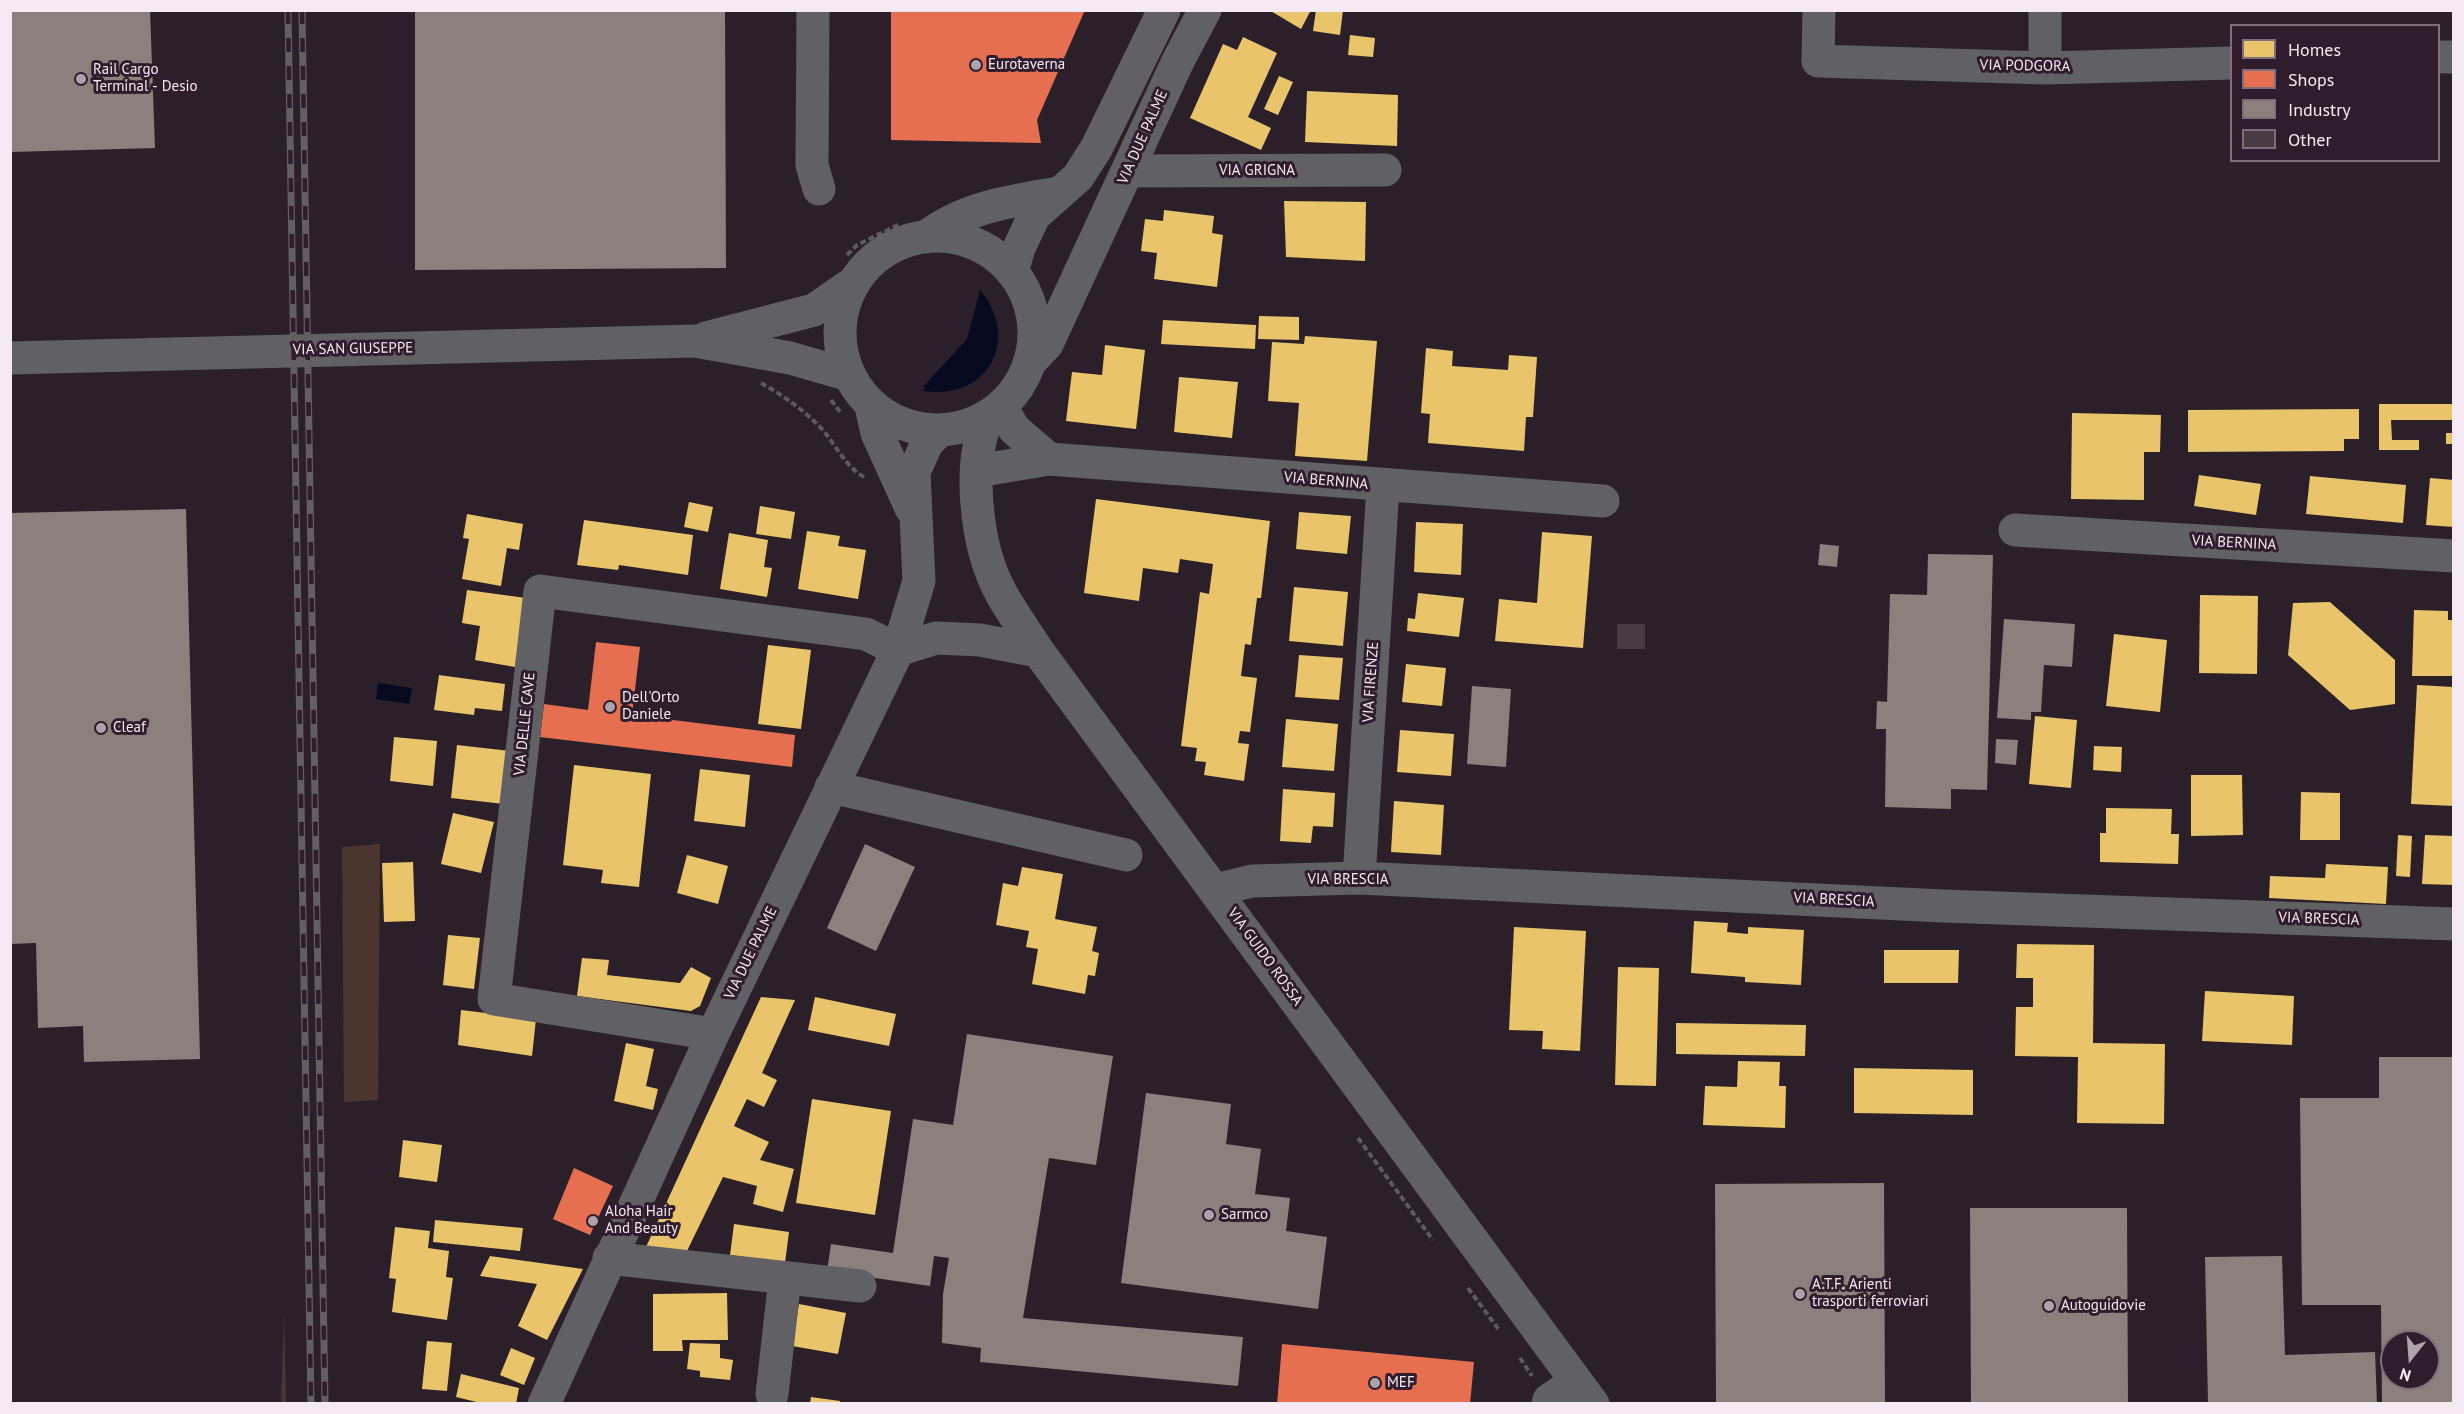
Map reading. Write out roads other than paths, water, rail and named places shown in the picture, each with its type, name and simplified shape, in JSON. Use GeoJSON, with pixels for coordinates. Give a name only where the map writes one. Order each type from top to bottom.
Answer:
{"type":"FeatureCollection","features":[{"type":"Feature","properties":{"kind":"street"},"geometry":{"type":"LineString","coordinates":[[813,10],[812,165],[819,189]]}},
{"type":"Feature","properties":{"kind":"street"},"geometry":{"type":"LineString","coordinates":[[1017,278],[1019,248],[1034,216],[1078,177],[1097,147],[1164,10]]}},
{"type":"Feature","properties":{"kind":"street","name":"VIA DUE PALME"},"geometry":{"type":"LineString","coordinates":[[1029,363],[1047,344],[1178,61],[1204,10]]}},
{"type":"Feature","properties":{"kind":"street","name":"VIA PODGORA"},"geometry":{"type":"LineString","coordinates":[[1819,10],[1818,61],[2045,68],[2230,63]]}},
{"type":"Feature","properties":{"kind":"street"},"geometry":{"type":"LineString","coordinates":[[2045,68],[2046,10]]}},
{"type":"Feature","properties":{"kind":"street","name":"VIA GRIGNA"},"geometry":{"type":"LineString","coordinates":[[1128,171],[1385,170]]}},
{"type":"Feature","properties":{"kind":"street"},"geometry":{"type":"LineString","coordinates":[[926,237],[944,222],[967,213],[1015,200],[1059,193]]}},
{"type":"Feature","properties":{"kind":"street"},"geometry":{"type":"LineString","coordinates":[[926,237],[955,238],[972,243],[994,255],[1017,278],[1033,318],[1034,338],[1023,379],[995,411],[977,422],[941,430],[915,428],[886,416],[857,410],[839,337],[842,311],[853,283],[873,260],[890,248],[926,237]]}},
{"type":"Feature","properties":{"kind":"street"},"geometry":{"type":"LineString","coordinates":[[1017,278],[1047,283],[1062,278],[1083,264]]}},
{"type":"Feature","properties":{"kind":"street","name":"VIA SAN GIUSEPPE"},"geometry":{"type":"LineString","coordinates":[[695,341],[814,310],[853,283]]}},
{"type":"Feature","properties":{"kind":"street","name":"VIA SAN GIUSEPPE"},"geometry":{"type":"LineString","coordinates":[[10,358],[695,341],[790,358],[849,375]]}},
{"type":"Feature","properties":{"kind":"street","name":"VIA DUE PALME"},"geometry":{"type":"LineString","coordinates":[[857,410],[877,433],[918,523]]}},
{"type":"Feature","properties":{"kind":"street"},"geometry":{"type":"LineString","coordinates":[[995,411],[1049,459]]}},
{"type":"Feature","properties":{"kind":"street","name":"VIA GUIDO ROSSA"},"geometry":{"type":"LineString","coordinates":[[995,411],[981,432],[977,482],[981,526],[1000,592],[1038,651],[1585,1393]]}},
{"type":"Feature","properties":{"kind":"street","name":"VIA DUE PALME"},"geometry":{"type":"LineString","coordinates":[[544,1404],[713,1034],[898,650],[919,581],[914,472],[927,443],[941,430]]}},
{"type":"Feature","properties":{"kind":"street","name":"VIA GUIDO ROSSA"},"geometry":{"type":"LineString","coordinates":[[941,430],[977,482]]}},
{"type":"Feature","properties":{"kind":"street","name":"VIA BERNINA"},"geometry":{"type":"LineString","coordinates":[[977,482],[1049,459],[1603,501]]}},
{"type":"Feature","properties":{"kind":"street","name":"VIA FIRENZE"},"geometry":{"type":"LineString","coordinates":[[1359,878],[1383,486]]}},
{"type":"Feature","properties":{"kind":"street","name":"VIA BERNINA"},"geometry":{"type":"LineString","coordinates":[[2015,530],[2454,556]]}},
{"type":"Feature","properties":{"kind":"street","name":"VIA DELLE CAVE"},"geometry":{"type":"LineString","coordinates":[[713,1034],[494,999],[540,591],[866,634],[898,650]]}},
{"type":"Feature","properties":{"kind":"street"},"geometry":{"type":"LineString","coordinates":[[898,650],[936,638],[980,640],[1038,651]]}},
{"type":"Feature","properties":{"kind":"street"},"geometry":{"type":"LineString","coordinates":[[831,787],[1126,855]]}},
{"type":"Feature","properties":{"kind":"street","name":"VIA BRESCIA"},"geometry":{"type":"LineString","coordinates":[[1215,890],[1252,881],[1359,878],[1943,906],[2454,924]]}},
{"type":"Feature","properties":{"kind":"street"},"geometry":{"type":"LineString","coordinates":[[609,1258],[860,1286]]}},
{"type":"Feature","properties":{"kind":"street"},"geometry":{"type":"LineString","coordinates":[[772,1394],[785,1278]]}},
{"type":"Feature","properties":{"kind":"street"},"geometry":{"type":"LineString","coordinates":[[1548,1404],[1549,1400],[1585,1393]]}},
{"type":"Feature","properties":{"kind":"water"},"geometry":{"type":"Polygon","coordinates":[[[980,290],[992,309],[998,327],[997,346],[992,362],[981,376],[966,386],[947,392],[924,391],[924,386],[967,339],[980,290]]]}},
{"type":"Feature","properties":{"kind":"water"},"geometry":{"type":"Polygon","coordinates":[[[378,683],[412,688],[409,704],[376,699],[378,683]]]}},
{"type":"Feature","properties":{"kind":"railway"},"geometry":{"type":"LineString","coordinates":[[288,10],[311,1404]]}},
{"type":"Feature","properties":{"kind":"railway"},"geometry":{"type":"LineString","coordinates":[[302,10],[325,1404]]}},
{"type":"Feature","properties":{"kind":"place","name":"Eurotaverna"},"geometry":{"type":"Point","coordinates":[976,65]}},
{"type":"Feature","properties":{"kind":"place","name":"Rail Cargo Terminal - Desio"},"geometry":{"type":"Point","coordinates":[81,79]}},
{"type":"Feature","properties":{"kind":"place","name":"Dell'Orto Daniele"},"geometry":{"type":"Point","coordinates":[610,707]}},
{"type":"Feature","properties":{"kind":"place","name":"Cleaf"},"geometry":{"type":"Point","coordinates":[101,728]}},
{"type":"Feature","properties":{"kind":"place","name":"Sarmco"},"geometry":{"type":"Point","coordinates":[1209,1215]}},
{"type":"Feature","properties":{"kind":"place","name":"Aloha Hair And Beauty"},"geometry":{"type":"Point","coordinates":[593,1221]}},
{"type":"Feature","properties":{"kind":"place","name":"A.T.F. Arienti trasporti ferroviari"},"geometry":{"type":"Point","coordinates":[1800,1294]}},
{"type":"Feature","properties":{"kind":"place","name":"Autoguidovie"},"geometry":{"type":"Point","coordinates":[2049,1306]}},
{"type":"Feature","properties":{"kind":"place","name":"MEF"},"geometry":{"type":"Point","coordinates":[1375,1383]}}]}
